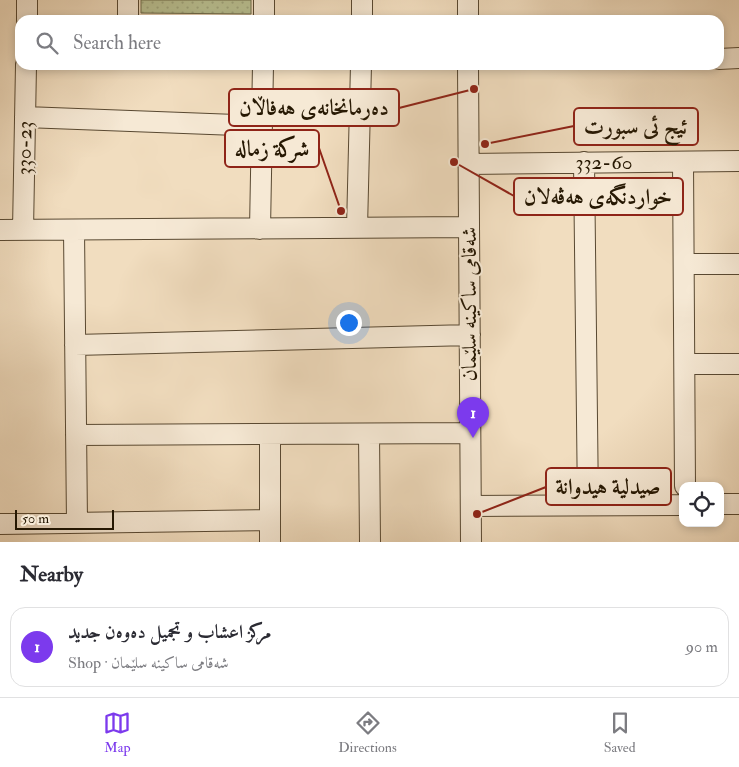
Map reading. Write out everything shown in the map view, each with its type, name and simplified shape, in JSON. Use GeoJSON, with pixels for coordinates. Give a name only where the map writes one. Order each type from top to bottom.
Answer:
{"type":"FeatureCollection","features":[{"type":"Feature","properties":{"kind":"street"},"geometry":{"type":"LineString","coordinates":[[27,0],[27,15]]}},
{"type":"Feature","properties":{"kind":"street"},"geometry":{"type":"LineString","coordinates":[[128,0],[128,15]]}},
{"type":"Feature","properties":{"kind":"street"},"geometry":{"type":"LineString","coordinates":[[264,0],[264,15]]}},
{"type":"Feature","properties":{"kind":"street"},"geometry":{"type":"LineString","coordinates":[[362,0],[362,15]]}},
{"type":"Feature","properties":{"kind":"street"},"geometry":{"type":"LineString","coordinates":[[468,0],[468,15]]}},
{"type":"Feature","properties":{"kind":"street"},"geometry":{"type":"LineString","coordinates":[[724,59],[739,58]]}},
{"type":"Feature","properties":{"kind":"street","name":"330-23"},"geometry":{"type":"LineString","coordinates":[[23,230],[26,70]]}},
{"type":"Feature","properties":{"kind":"street"},"geometry":{"type":"LineString","coordinates":[[260,229],[263,70]]}},
{"type":"Feature","properties":{"kind":"street"},"geometry":{"type":"LineString","coordinates":[[357,228],[361,70]]}},
{"type":"Feature","properties":{"kind":"street","name":"شەقامی ساکینە سلێمان"},"geometry":{"type":"LineString","coordinates":[[468,70],[471,542]]}},
{"type":"Feature","properties":{"kind":"street"},"geometry":{"type":"LineString","coordinates":[[25,117],[262,126]]}},
{"type":"Feature","properties":{"kind":"street","name":"332-60"},"geometry":{"type":"LineString","coordinates":[[468,164],[739,161]]}},
{"type":"Feature","properties":{"kind":"street"},"geometry":{"type":"LineString","coordinates":[[584,162],[588,505]]}},
{"type":"Feature","properties":{"kind":"street"},"geometry":{"type":"LineString","coordinates":[[683,162],[685,482]]}},
{"type":"Feature","properties":{"kind":"street"},"geometry":{"type":"LineString","coordinates":[[0,230],[469,227]]}},
{"type":"Feature","properties":{"kind":"street"},"geometry":{"type":"LineString","coordinates":[[74,230],[77,523]]}},
{"type":"Feature","properties":{"kind":"street"},"geometry":{"type":"LineString","coordinates":[[685,264],[739,264]]}},
{"type":"Feature","properties":{"kind":"street"},"geometry":{"type":"LineString","coordinates":[[75,345],[470,336]]}},
{"type":"Feature","properties":{"kind":"street"},"geometry":{"type":"LineString","coordinates":[[685,364],[739,364]]}},
{"type":"Feature","properties":{"kind":"street"},"geometry":{"type":"LineString","coordinates":[[76,435],[470,433]]}},
{"type":"Feature","properties":{"kind":"street"},"geometry":{"type":"LineString","coordinates":[[270,434],[270,542]]}},
{"type":"Feature","properties":{"kind":"street"},"geometry":{"type":"LineString","coordinates":[[369,434],[370,542]]}},
{"type":"Feature","properties":{"kind":"street"},"geometry":{"type":"LineString","coordinates":[[724,504],[739,504]]}},
{"type":"Feature","properties":{"kind":"street"},"geometry":{"type":"LineString","coordinates":[[471,506],[679,505]]}},
{"type":"Feature","properties":{"kind":"street"},"geometry":{"type":"LineString","coordinates":[[0,524],[270,520]]}},
{"type":"Feature","properties":{"kind":"green space"},"geometry":{"type":"Polygon","coordinates":[[[141,0],[251,0],[251,14],[141,13],[141,0]]]}},
{"type":"Feature","properties":{"kind":"place","name":"دەرمانخانەی هەفاڵان"},"geometry":{"type":"Point","coordinates":[474,89]}},
{"type":"Feature","properties":{"kind":"place","name":"ئیج ئی سبورت"},"geometry":{"type":"Point","coordinates":[485,144]}},
{"type":"Feature","properties":{"kind":"place","name":"خواردنگەی هەڤەلان"},"geometry":{"type":"Point","coordinates":[454,162]}},
{"type":"Feature","properties":{"kind":"place","name":"شركة زماله"},"geometry":{"type":"Point","coordinates":[341,211]}},
{"type":"Feature","properties":{"kind":"place","name":"مرکز اعشاب و تجمیل دەوەن جدید"},"geometry":{"type":"Point","coordinates":[473,438]}},
{"type":"Feature","properties":{"kind":"place","name":"صيدلية هيدوانة"},"geometry":{"type":"Point","coordinates":[477,514]}}]}
